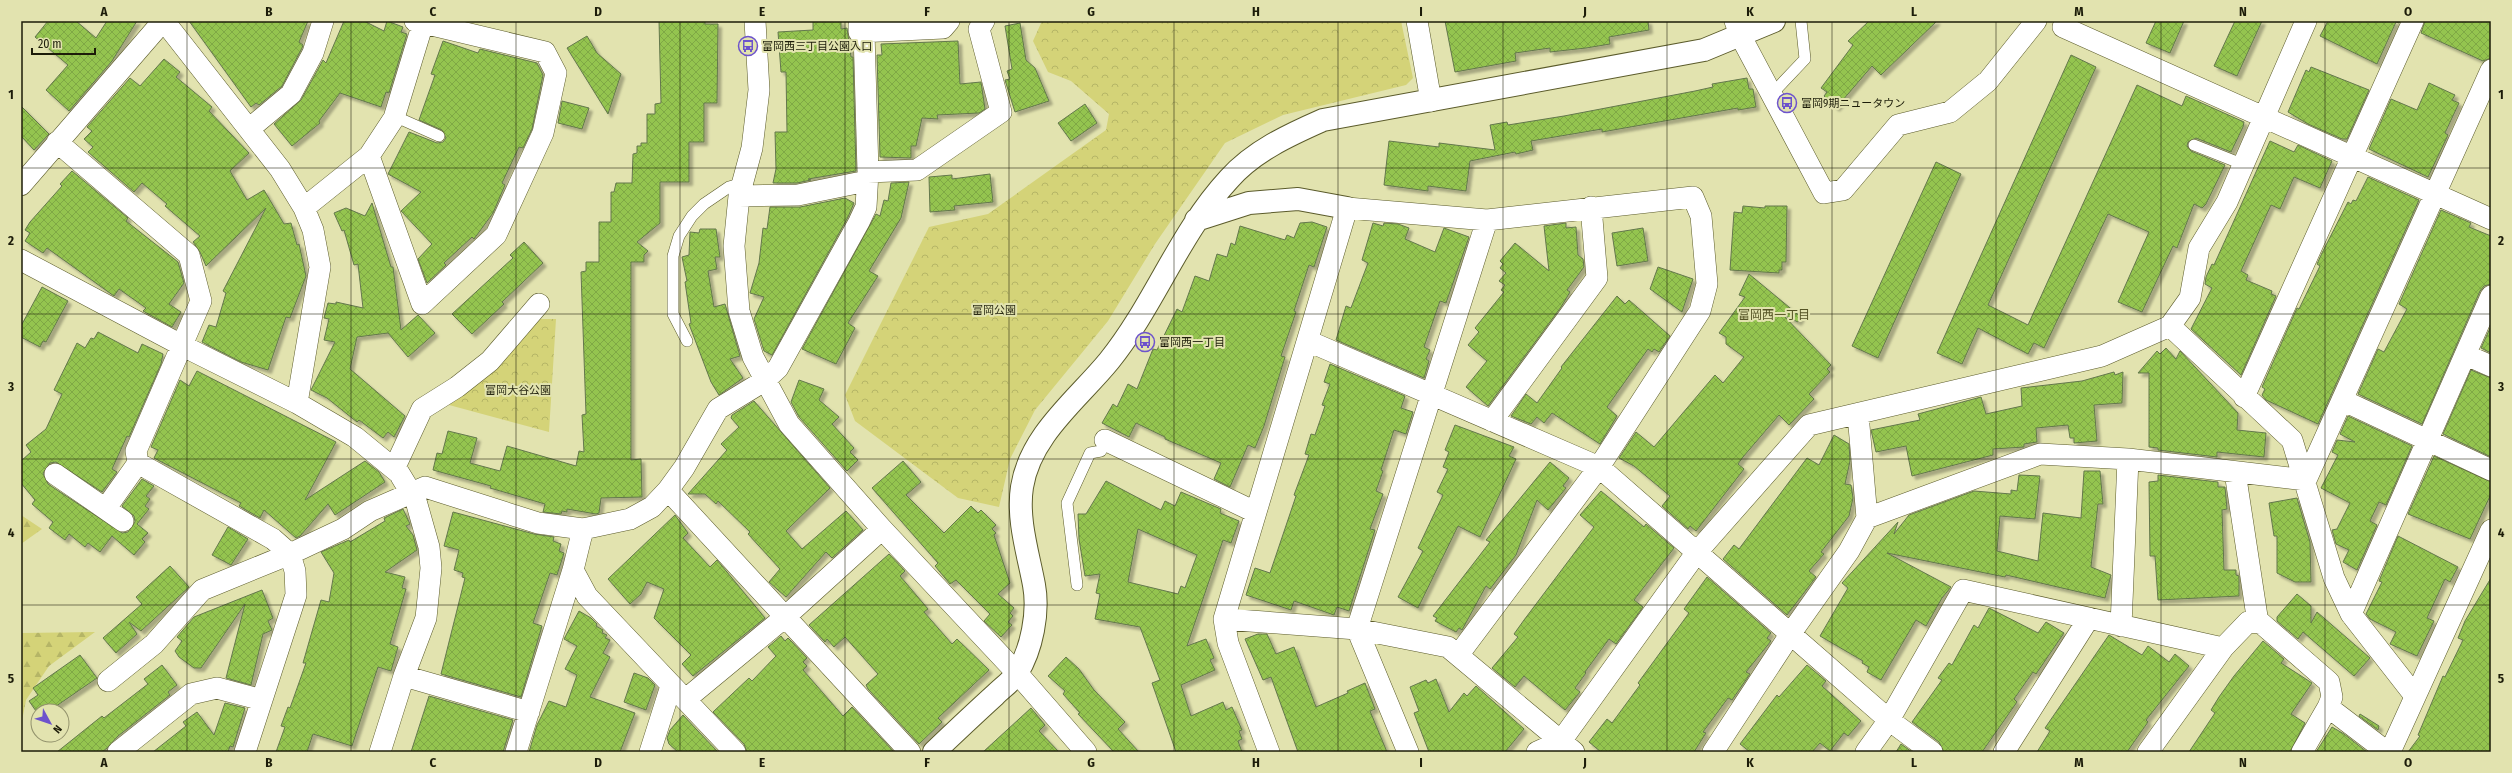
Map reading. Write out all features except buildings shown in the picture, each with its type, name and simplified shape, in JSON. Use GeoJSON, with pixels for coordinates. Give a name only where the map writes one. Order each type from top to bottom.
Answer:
{"type":"FeatureCollection","features":[{"type":"Feature","properties":{"kind":"street"},"geometry":{"type":"LineString","coordinates":[[21,185],[164,21],[280,169],[304,208],[313,230],[320,266],[297,403]]}},
{"type":"Feature","properties":{"kind":"street"},"geometry":{"type":"LineString","coordinates":[[249,129],[290,94],[313,53],[323,21]]}},
{"type":"Feature","properties":{"kind":"street"},"geometry":{"type":"LineString","coordinates":[[756,21],[759,90],[752,148],[741,190],[734,246],[739,311],[753,357],[764,381],[789,424],[882,529],[1017,673],[1086,752]]}},
{"type":"Feature","properties":{"kind":"street"},"geometry":{"type":"LineString","coordinates":[[108,681],[154,644],[202,590],[290,554],[343,529],[370,511],[425,487],[538,523],[583,529],[630,519],[652,507],[668,490],[684,468],[715,405],[764,381],[778,368],[866,207],[868,176],[861,26],[943,28],[949,21]]}},
{"type":"Feature","properties":{"kind":"street"},"geometry":{"type":"LineString","coordinates":[[741,190],[798,195],[868,176],[917,170],[1001,112],[979,29],[984,21]]}},
{"type":"Feature","properties":{"kind":"street"},"geometry":{"type":"LineString","coordinates":[[1418,21],[1431,101]]}},
{"type":"Feature","properties":{"kind":"street"},"geometry":{"type":"LineString","coordinates":[[934,752],[1017,673],[1037,617],[1035,592],[1022,522],[1022,486],[1036,448],[1058,418],[1109,361],[1138,322],[1196,220],[1230,178],[1283,138],[1323,120],[1704,50],[1738,28],[1774,21]]}},
{"type":"Feature","properties":{"kind":"street"},"geometry":{"type":"LineString","coordinates":[[1738,28],[1771,95],[1824,193],[1843,190],[1898,125],[1950,112],[1988,81],[2036,21]]}},
{"type":"Feature","properties":{"kind":"street"},"geometry":{"type":"LineString","coordinates":[[1537,752],[1567,746],[1697,552],[1809,425],[2102,356],[2170,326],[2190,298],[2199,248],[2227,202],[2242,164],[2306,21]]}},
{"type":"Feature","properties":{"kind":"street"},"geometry":{"type":"LineString","coordinates":[[2244,397],[2413,21]]}},
{"type":"Feature","properties":{"kind":"street"},"geometry":{"type":"LineString","coordinates":[[304,208],[369,156],[394,116],[419,22],[545,52],[556,73],[543,133],[496,235],[422,304],[369,156]]}},
{"type":"Feature","properties":{"kind":"street"},"geometry":{"type":"LineString","coordinates":[[2063,27],[2352,155],[2435,195],[2491,219]]}},
{"type":"Feature","properties":{"kind":"street"},"geometry":{"type":"LineString","coordinates":[[2306,480],[2491,70]]}},
{"type":"Feature","properties":{"kind":"street"},"geometry":{"type":"LineString","coordinates":[[57,142],[189,255],[201,301],[183,346],[136,452],[138,463],[106,508]]}},
{"type":"Feature","properties":{"kind":"street"},"geometry":{"type":"LineString","coordinates":[[1196,220],[1249,203],[1298,199],[1347,208],[1487,220],[1591,207],[1693,197],[1701,216],[1707,284],[1700,311],[1599,467],[1459,654]]}},
{"type":"Feature","properties":{"kind":"street"},"geometry":{"type":"LineString","coordinates":[[1492,422],[1597,278],[1591,207]]}},
{"type":"Feature","properties":{"kind":"street"},"geometry":{"type":"LineString","coordinates":[[1269,752],[1228,643],[1224,619],[1347,208]]}},
{"type":"Feature","properties":{"kind":"street"},"geometry":{"type":"LineString","coordinates":[[1408,752],[1357,629],[1433,395],[1487,220]]}},
{"type":"Feature","properties":{"kind":"street"},"geometry":{"type":"LineString","coordinates":[[21,260],[183,346],[297,403],[355,437],[394,469],[413,492],[429,547],[431,568],[426,618],[404,676],[380,752]]}},
{"type":"Feature","properties":{"kind":"street"},"geometry":{"type":"LineString","coordinates":[[2350,614],[2491,296]]}},
{"type":"Feature","properties":{"kind":"street"},"geometry":{"type":"LineString","coordinates":[[394,469],[422,409],[457,387],[490,361],[539,304]]}},
{"type":"Feature","properties":{"kind":"street"},"geometry":{"type":"LineString","coordinates":[[2170,326],[2244,397],[2292,440],[2306,480],[2334,578],[2350,614],[2415,696]]}},
{"type":"Feature","properties":{"kind":"street"},"geometry":{"type":"LineString","coordinates":[[1308,341],[1492,422],[1599,467],[1890,720],[1932,752]]}},
{"type":"Feature","properties":{"kind":"street"},"geometry":{"type":"LineString","coordinates":[[2466,355],[2491,366]]}},
{"type":"Feature","properties":{"kind":"street"},"geometry":{"type":"LineString","coordinates":[[2342,400],[2491,470]]}},
{"type":"Feature","properties":{"kind":"street"},"geometry":{"type":"LineString","coordinates":[[1713,752],[1791,633],[1849,551],[1867,518],[1858,414]]}},
{"type":"Feature","properties":{"kind":"street"},"geometry":{"type":"LineString","coordinates":[[1105,440],[1255,512]]}},
{"type":"Feature","properties":{"kind":"street"},"geometry":{"type":"LineString","coordinates":[[1867,518],[2040,454],[2128,459],[2306,480]]}},
{"type":"Feature","properties":{"kind":"street"},"geometry":{"type":"LineString","coordinates":[[2121,626],[2128,459]]}},
{"type":"Feature","properties":{"kind":"street"},"geometry":{"type":"LineString","coordinates":[[138,463],[273,539],[290,554],[295,571],[296,595],[245,752]]}},
{"type":"Feature","properties":{"kind":"street"},"geometry":{"type":"LineString","coordinates":[[2235,472],[2258,623]]}},
{"type":"Feature","properties":{"kind":"street"},"geometry":{"type":"LineString","coordinates":[[55,474],[123,521]]}},
{"type":"Feature","properties":{"kind":"street"},"geometry":{"type":"LineString","coordinates":[[668,490],[910,752]]}},
{"type":"Feature","properties":{"kind":"street"},"geometry":{"type":"LineString","coordinates":[[516,752],[573,570],[583,529]]}},
{"type":"Feature","properties":{"kind":"street"},"geometry":{"type":"LineString","coordinates":[[650,752],[679,693],[785,617],[882,529]]}},
{"type":"Feature","properties":{"kind":"street"},"geometry":{"type":"LineString","coordinates":[[2390,752],[2491,530]]}},
{"type":"Feature","properties":{"kind":"street"},"geometry":{"type":"LineString","coordinates":[[573,570],[587,596],[735,752]]}},
{"type":"Feature","properties":{"kind":"street"},"geometry":{"type":"LineString","coordinates":[[1866,752],[1890,720],[1963,590],[2223,648]]}},
{"type":"Feature","properties":{"kind":"street"},"geometry":{"type":"LineString","coordinates":[[2004,752],[2089,618]]}},
{"type":"Feature","properties":{"kind":"street"},"geometry":{"type":"LineString","coordinates":[[1224,619],[1357,629],[1448,647],[1459,654],[1567,746]]}},
{"type":"Feature","properties":{"kind":"street"},"geometry":{"type":"LineString","coordinates":[[2148,752],[2223,648],[2248,622],[2261,623],[2329,682],[2332,697],[2328,707],[2302,752]]}},
{"type":"Feature","properties":{"kind":"street"},"geometry":{"type":"LineString","coordinates":[[404,676],[529,712]]}},
{"type":"Feature","properties":{"kind":"street"},"geometry":{"type":"LineString","coordinates":[[118,752],[191,694],[217,688],[262,700]]}},
{"type":"Feature","properties":{"kind":"street"},"geometry":{"type":"LineString","coordinates":[[2328,707],[2387,752]]}},
{"type":"Feature","properties":{"kind":"lane"},"geometry":{"type":"LineString","coordinates":[[1771,95],[1805,59],[1801,21]]}},
{"type":"Feature","properties":{"kind":"lane"},"geometry":{"type":"LineString","coordinates":[[394,116],[439,136]]}},
{"type":"Feature","properties":{"kind":"lane"},"geometry":{"type":"LineString","coordinates":[[2194,145],[2242,164]]}},
{"type":"Feature","properties":{"kind":"lane"},"geometry":{"type":"LineString","coordinates":[[687,341],[673,314],[673,256],[679,236],[692,216],[704,204],[723,191],[741,190]]}},
{"type":"Feature","properties":{"kind":"lane"},"geometry":{"type":"LineString","coordinates":[[1077,585],[1067,503],[1090,453],[1102,451],[1105,440]]}},
{"type":"Feature","properties":{"kind":"green space","name":"富岡公園"},"geometry":{"type":"Polygon","coordinates":[[[1042,21],[1401,21],[1413,78],[1406,85],[1283,115],[1225,143],[1155,244],[1108,321],[1035,410],[1010,459],[999,507],[958,498],[855,421],[845,395],[929,227],[988,214],[1106,130],[1109,114],[1071,81],[1048,72],[1033,41],[1042,21]]]}},
{"type":"Feature","properties":{"kind":"green space","name":"富岡大谷公園"},"geometry":{"type":"Polygon","coordinates":[[[537,319],[556,319],[549,432],[449,405],[490,372],[537,319]]]}},
{"type":"Feature","properties":{"kind":"green space"},"geometry":{"type":"Polygon","coordinates":[[[21,515],[42,529],[21,544],[21,515]]]}},
{"type":"Feature","properties":{"kind":"green space"},"geometry":{"type":"Polygon","coordinates":[[[95,632],[49,666],[26,700],[21,726],[21,633],[95,632]]]}},
{"type":"Feature","properties":{"kind":"place","name":"富岡西三丁目公園入口"},"geometry":{"type":"Point","coordinates":[748,46]}},
{"type":"Feature","properties":{"kind":"place","name":"富岡9期ニュータウン"},"geometry":{"type":"Point","coordinates":[1787,103]}},
{"type":"Feature","properties":{"kind":"place","name":"富岡西一丁目"},"geometry":{"type":"Point","coordinates":[1145,342]}},
{"type":"Feature","properties":{"kind":"district","name":"富岡西一丁目"},"geometry":{"type":"Point","coordinates":[1774,315]}}]}
